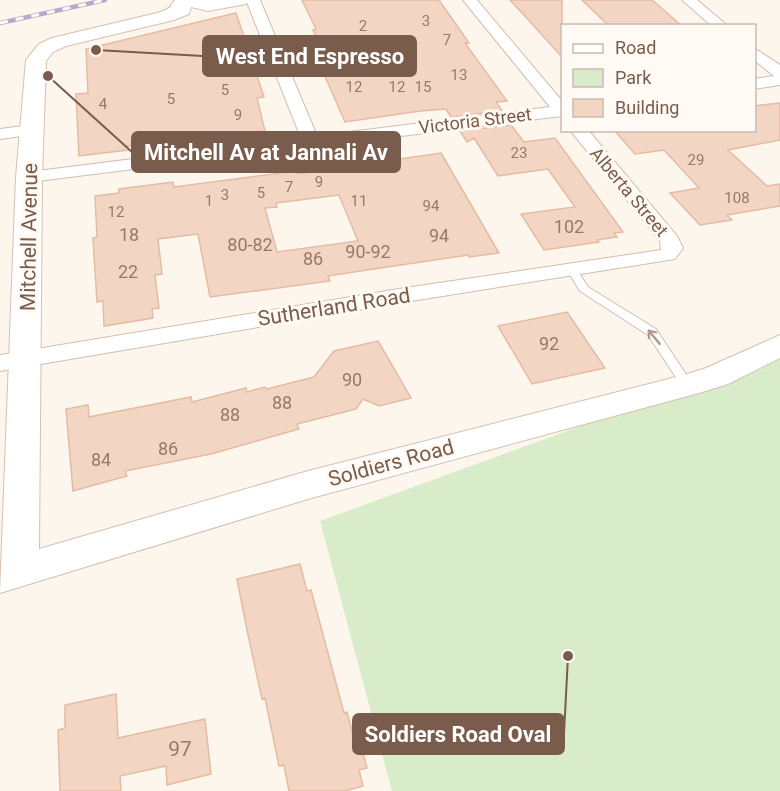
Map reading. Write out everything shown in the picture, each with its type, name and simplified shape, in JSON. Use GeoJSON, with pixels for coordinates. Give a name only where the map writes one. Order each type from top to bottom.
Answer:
{"type":"FeatureCollection","features":[{"type":"Feature","properties":{"kind":"street","name":"Mitchell Avenue"},"geometry":{"type":"LineString","coordinates":[[10,574],[13,361],[29,177],[35,65],[38,56],[46,48],[67,40],[167,16],[192,4],[239,0]]}},
{"type":"Feature","properties":{"kind":"street"},"geometry":{"type":"LineString","coordinates":[[253,0],[311,142]]}},
{"type":"Feature","properties":{"kind":"street"},"geometry":{"type":"LineString","coordinates":[[470,0],[561,109]]}},
{"type":"Feature","properties":{"kind":"street"},"geometry":{"type":"LineString","coordinates":[[689,0],[719,24]]}},
{"type":"Feature","properties":{"kind":"street"},"geometry":{"type":"LineString","coordinates":[[756,54],[780,73]]}},
{"type":"Feature","properties":{"kind":"street"},"geometry":{"type":"LineString","coordinates":[[756,84],[780,81]]}},
{"type":"Feature","properties":{"kind":"street","name":"Victoria Street"},"geometry":{"type":"LineString","coordinates":[[29,177],[561,110]]}},
{"type":"Feature","properties":{"kind":"street"},"geometry":{"type":"LineString","coordinates":[[0,134],[31,130]]}},
{"type":"Feature","properties":{"kind":"street","name":"Alberta Street"},"geometry":{"type":"LineString","coordinates":[[581,132],[670,240],[673,248],[668,255]]}},
{"type":"Feature","properties":{"kind":"street","name":"Sutherland Road"},"geometry":{"type":"LineString","coordinates":[[13,361],[405,295],[668,255]]}},
{"type":"Feature","properties":{"kind":"street","name":"Soldiers Road"},"geometry":{"type":"LineString","coordinates":[[10,574],[308,485],[687,385],[717,376],[780,345]]}},
{"type":"Feature","properties":{"kind":"lane"},"geometry":{"type":"LineString","coordinates":[[572,270],[584,290],[652,332],[687,385]]}},
{"type":"Feature","properties":{"kind":"green space"},"geometry":{"type":"Polygon","coordinates":[[[780,345],[780,791],[392,791],[320,521],[712,378],[780,345]]]}},
{"type":"Feature","properties":{"kind":"building"},"geometry":{"type":"Polygon","coordinates":[[[302,0],[439,0],[469,43],[465,43],[507,101],[496,102],[502,111],[451,117],[446,109],[345,122],[316,56],[322,56],[314,39],[317,39],[313,30],[316,29],[302,0]]]}},
{"type":"Feature","properties":{"kind":"building"},"geometry":{"type":"Polygon","coordinates":[[[510,0],[562,0],[561,56],[510,0]]]}},
{"type":"Feature","properties":{"kind":"building"},"geometry":{"type":"Polygon","coordinates":[[[582,0],[652,0],[680,24],[607,24],[582,0]]]}},
{"type":"Feature","properties":{"kind":"building"},"geometry":{"type":"Polygon","coordinates":[[[236,13],[264,97],[257,98],[265,131],[127,146],[128,150],[79,156],[76,94],[88,93],[86,49],[236,13]]]}},
{"type":"Feature","properties":{"kind":"building"},"geometry":{"type":"Polygon","coordinates":[[[780,103],[780,140],[728,150],[767,186],[780,184],[780,206],[727,215],[732,220],[700,225],[670,193],[699,188],[664,150],[635,154],[616,132],[756,132],[756,106],[780,103]]]}},
{"type":"Feature","properties":{"kind":"building"},"geometry":{"type":"Polygon","coordinates":[[[511,125],[524,142],[555,138],[623,232],[614,233],[617,237],[597,240],[599,242],[544,250],[521,214],[575,207],[548,169],[498,176],[474,138],[467,142],[460,131],[511,125]]]}},
{"type":"Feature","properties":{"kind":"building"},"geometry":{"type":"Polygon","coordinates":[[[441,153],[499,253],[469,257],[468,255],[367,270],[328,276],[330,281],[210,297],[198,234],[158,239],[162,274],[155,275],[159,308],[152,309],[153,318],[104,326],[103,301],[97,302],[93,238],[97,237],[95,196],[119,193],[119,189],[173,182],[174,187],[296,171],[297,174],[441,153]],[[339,195],[276,203],[277,207],[265,208],[277,252],[358,241],[339,195]]]}},
{"type":"Feature","properties":{"kind":"building"},"geometry":{"type":"Polygon","coordinates":[[[567,312],[605,368],[532,384],[498,326],[567,312]]]}},
{"type":"Feature","properties":{"kind":"building"},"geometry":{"type":"Polygon","coordinates":[[[378,341],[411,398],[379,406],[363,399],[356,409],[297,424],[299,429],[211,454],[125,471],[127,476],[73,491],[66,409],[88,405],[89,417],[191,397],[192,402],[246,388],[247,392],[265,387],[267,389],[314,377],[334,351],[378,341]]]}},
{"type":"Feature","properties":{"kind":"building"},"geometry":{"type":"Polygon","coordinates":[[[300,564],[307,591],[311,590],[344,713],[347,712],[356,746],[361,745],[367,768],[359,770],[363,786],[345,791],[289,791],[284,765],[279,766],[265,698],[262,699],[248,635],[237,579],[300,564]]]}},
{"type":"Feature","properties":{"kind":"building"},"geometry":{"type":"Polygon","coordinates":[[[116,694],[118,738],[205,719],[211,774],[167,785],[166,766],[120,776],[121,791],[60,791],[58,730],[65,728],[65,705],[116,694]]]}},
{"type":"Feature","properties":{"kind":"railway"},"geometry":{"type":"LineString","coordinates":[[0,23],[105,0]]}},
{"type":"Feature","properties":{"kind":"place","name":"West End Espresso"},"geometry":{"type":"Point","coordinates":[96,50]}},
{"type":"Feature","properties":{"kind":"place","name":"Mitchell Av at Jannali Av"},"geometry":{"type":"Point","coordinates":[48,76]}},
{"type":"Feature","properties":{"kind":"place","name":"Soldiers Road Oval"},"geometry":{"type":"Point","coordinates":[568,656]}}]}
